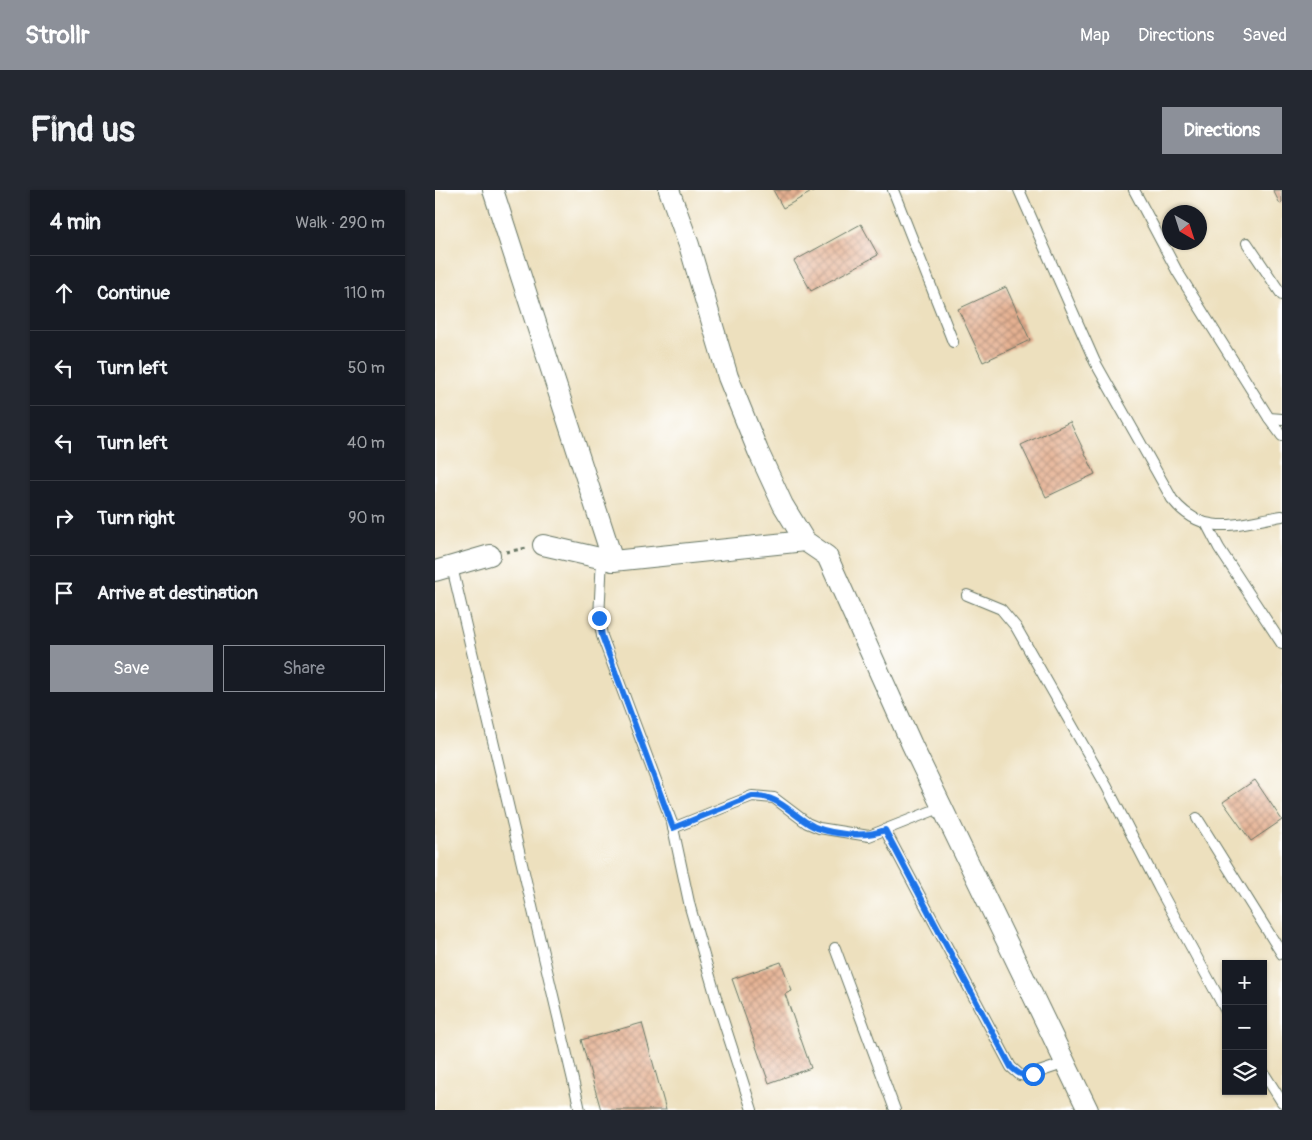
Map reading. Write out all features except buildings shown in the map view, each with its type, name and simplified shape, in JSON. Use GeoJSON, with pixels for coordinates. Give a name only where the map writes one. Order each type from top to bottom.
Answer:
{"type":"FeatureCollection","features":[{"type":"Feature","properties":{"kind":"street"},"geometry":{"type":"LineString","coordinates":[[493,190],[608,559]]}},
{"type":"Feature","properties":{"kind":"street"},"geometry":{"type":"LineString","coordinates":[[669,190],[689,245],[728,377],[783,505],[805,541],[827,556],[875,667],[1088,1110]]}},
{"type":"Feature","properties":{"kind":"street"},"geometry":{"type":"LineString","coordinates":[[543,545],[608,559],[805,541]]}},
{"type":"Feature","properties":{"kind":"street"},"geometry":{"type":"LineString","coordinates":[[444,569],[490,555]]}},
{"type":"Feature","properties":{"kind":"lane"},"geometry":{"type":"LineString","coordinates":[[893,190],[953,342]]}},
{"type":"Feature","properties":{"kind":"lane"},"geometry":{"type":"LineString","coordinates":[[1019,190],[1099,371],[1172,499],[1190,517],[1207,525],[1229,525],[1282,516]]}},
{"type":"Feature","properties":{"kind":"lane"},"geometry":{"type":"LineString","coordinates":[[1133,190],[1177,271],[1282,436]]}},
{"type":"Feature","properties":{"kind":"lane"},"geometry":{"type":"LineString","coordinates":[[1247,243],[1282,295]]}},
{"type":"Feature","properties":{"kind":"lane"},"geometry":{"type":"LineString","coordinates":[[1269,418],[1282,418]]}},
{"type":"Feature","properties":{"kind":"lane"},"geometry":{"type":"LineString","coordinates":[[1207,525],[1219,548],[1282,644]]}},
{"type":"Feature","properties":{"kind":"lane"},"geometry":{"type":"LineString","coordinates":[[608,559],[599,618],[602,636],[673,828],[693,917],[717,1002],[752,1110]]}},
{"type":"Feature","properties":{"kind":"lane"},"geometry":{"type":"LineString","coordinates":[[444,569],[580,1110]]}},
{"type":"Feature","properties":{"kind":"lane"},"geometry":{"type":"LineString","coordinates":[[967,595],[1001,609],[1016,626],[1107,787],[1159,888],[1223,1005]]}},
{"type":"Feature","properties":{"kind":"lane"},"geometry":{"type":"LineString","coordinates":[[673,828],[752,796],[774,798],[807,823],[819,828],[869,836],[942,807]]}},
{"type":"Feature","properties":{"kind":"lane"},"geometry":{"type":"LineString","coordinates":[[1197,818],[1282,954]]}},
{"type":"Feature","properties":{"kind":"lane"},"geometry":{"type":"LineString","coordinates":[[885,830],[1011,1067],[1020,1074],[1027,1076],[1066,1063]]}},
{"type":"Feature","properties":{"kind":"lane"},"geometry":{"type":"LineString","coordinates":[[835,948],[895,1110]]}},
{"type":"Feature","properties":{"kind":"lane"},"geometry":{"type":"LineString","coordinates":[[1267,1078],[1282,1102]]}},
{"type":"Feature","properties":{"kind":"path"},"geometry":{"type":"LineString","coordinates":[[490,555],[543,545]]}},
{"type":"Feature","properties":{"kind":"route"},"geometry":{"type":"LineString","coordinates":[[599,618],[602,636],[673,828],[752,796],[763,796],[774,798],[807,823],[819,828],[869,836],[885,830],[1011,1067],[1020,1074],[1027,1076],[1033,1074]]}}]}
